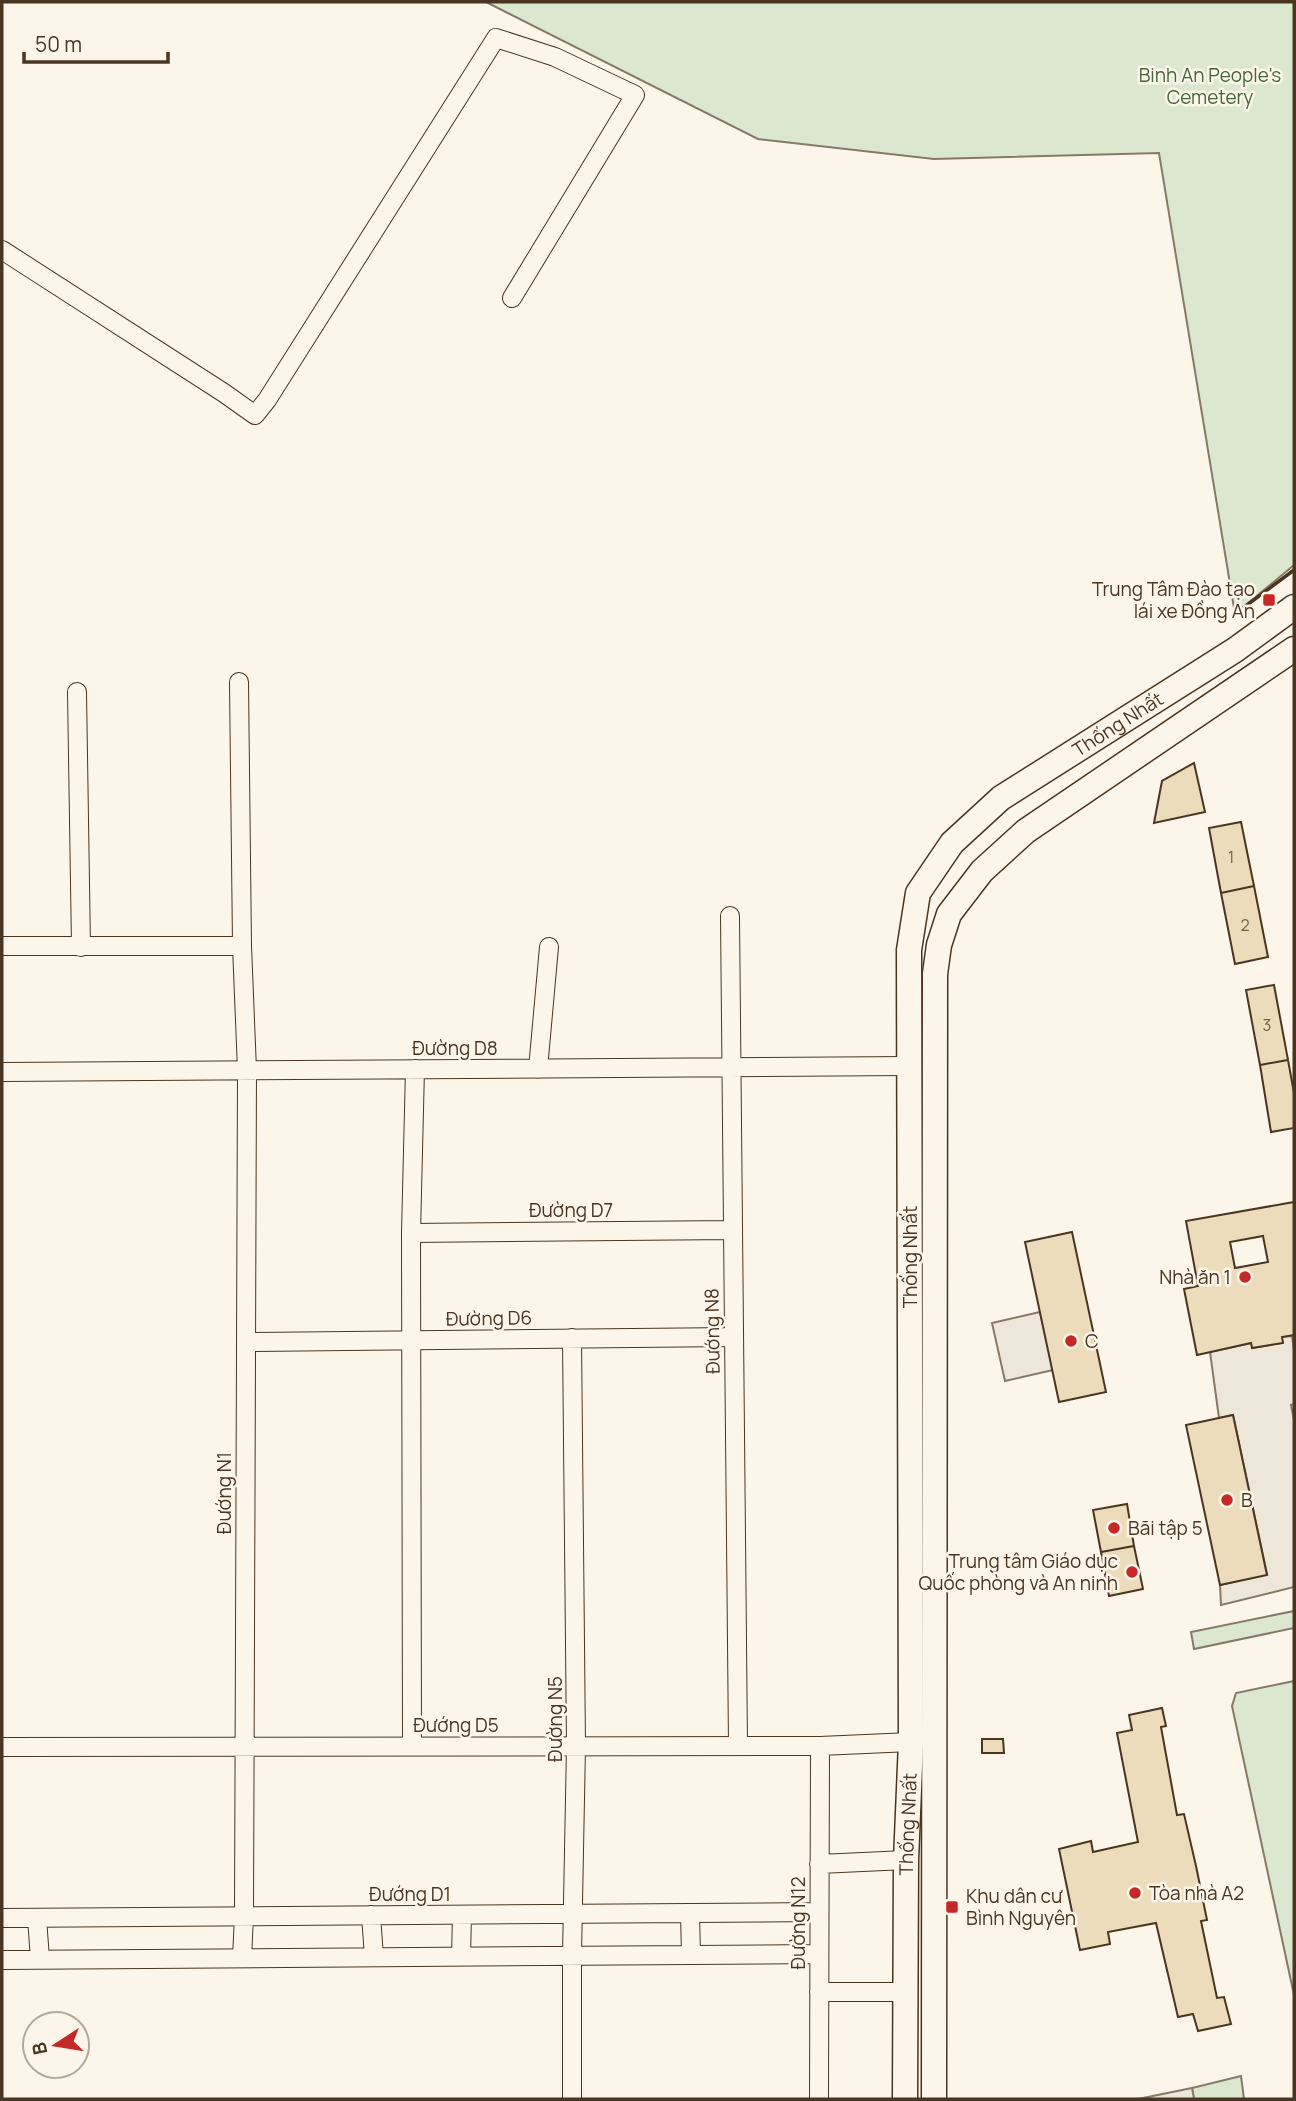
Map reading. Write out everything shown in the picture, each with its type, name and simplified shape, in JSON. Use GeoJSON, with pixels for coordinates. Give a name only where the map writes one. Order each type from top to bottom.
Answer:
{"type":"FeatureCollection","features":[{"type":"Feature","properties":{"kind":"main road","name":"Thống Nhất"},"geometry":{"type":"LineString","coordinates":[[934,2099],[922,1743],[909,1066],[909,950],[918,893],[952,843],[1001,798],[1235,650],[1294,607]]}},
{"type":"Feature","properties":{"kind":"main road","name":"Thống Nhất"},"geometry":{"type":"LineString","coordinates":[[905,2099],[906,1860],[922,1743],[935,974],[939,945],[949,914],[982,871],[1026,831],[1294,649]]}},
{"type":"Feature","properties":{"kind":"main road"},"geometry":{"type":"LineString","coordinates":[[952,843],[982,871]]}},
{"type":"Feature","properties":{"kind":"street"},"geometry":{"type":"LineString","coordinates":[[2,250],[255,415],[496,38],[555,57],[635,95],[512,298]]}},
{"type":"Feature","properties":{"kind":"street","name":"Đướng N1"},"geometry":{"type":"LineString","coordinates":[[239,682],[242,946],[247,1070],[242,1958]]}},
{"type":"Feature","properties":{"kind":"street"},"geometry":{"type":"LineString","coordinates":[[77,692],[81,947]]}},
{"type":"Feature","properties":{"kind":"street","name":"Đướng N8"},"geometry":{"type":"LineString","coordinates":[[730,916],[738,1745]]}},
{"type":"Feature","properties":{"kind":"street"},"geometry":{"type":"LineString","coordinates":[[2,946],[242,946]]}},
{"type":"Feature","properties":{"kind":"street"},"geometry":{"type":"LineString","coordinates":[[538,1069],[549,947]]}},
{"type":"Feature","properties":{"kind":"street","name":"Đường D8"},"geometry":{"type":"LineString","coordinates":[[2,1072],[909,1066]]}},
{"type":"Feature","properties":{"kind":"street"},"geometry":{"type":"LineString","coordinates":[[412,1746],[410,1340],[415,1069]]}},
{"type":"Feature","properties":{"kind":"street","name":"Đường D7"},"geometry":{"type":"LineString","coordinates":[[411,1233],[732,1230]]}},
{"type":"Feature","properties":{"kind":"street","name":"Đường D6"},"geometry":{"type":"LineString","coordinates":[[246,1342],[733,1337]]}},
{"type":"Feature","properties":{"kind":"street","name":"Đường N5"},"geometry":{"type":"LineString","coordinates":[[572,1338],[576,1746],[572,2099]]}},
{"type":"Feature","properties":{"kind":"street","name":"Đướng D5"},"geometry":{"type":"LineString","coordinates":[[2,1747],[820,1746],[922,1743]]}},
{"type":"Feature","properties":{"kind":"street","name":"Đường N12"},"geometry":{"type":"LineString","coordinates":[[819,2099],[820,1746]]}},
{"type":"Feature","properties":{"kind":"street"},"geometry":{"type":"LineString","coordinates":[[819,1864],[906,1860]]}},
{"type":"Feature","properties":{"kind":"street","name":"Đướng D1"},"geometry":{"type":"LineString","coordinates":[[2,1918],[819,1912]]}},
{"type":"Feature","properties":{"kind":"street"},"geometry":{"type":"LineString","coordinates":[[690,1913],[691,1955]]}},
{"type":"Feature","properties":{"kind":"street"},"geometry":{"type":"LineString","coordinates":[[371,1915],[373,1957]]}},
{"type":"Feature","properties":{"kind":"street"},"geometry":{"type":"LineString","coordinates":[[461,1956],[462,1915]]}},
{"type":"Feature","properties":{"kind":"street"},"geometry":{"type":"LineString","coordinates":[[37,1918],[40,1959]]}},
{"type":"Feature","properties":{"kind":"street"},"geometry":{"type":"LineString","coordinates":[[2,1960],[819,1954]]}},
{"type":"Feature","properties":{"kind":"street"},"geometry":{"type":"LineString","coordinates":[[819,1992],[905,1992]]}},
{"type":"Feature","properties":{"kind":"green space","name":"Binh An People's Cemetery"},"geometry":{"type":"Polygon","coordinates":[[[486,2],[1294,2],[1294,565],[1235,614],[1159,153],[934,159],[758,139],[486,2]]]}},
{"type":"Feature","properties":{"kind":"green space"},"geometry":{"type":"Polygon","coordinates":[[[1294,1611],[1294,1628],[1194,1649],[1191,1632],[1294,1611]]]}},
{"type":"Feature","properties":{"kind":"green space"},"geometry":{"type":"Polygon","coordinates":[[[1294,1681],[1294,1995],[1232,1706],[1236,1693],[1294,1681]]]}},
{"type":"Feature","properties":{"kind":"green space"},"geometry":{"type":"Polygon","coordinates":[[[1241,2076],[1244,2099],[1194,2099],[1192,2088],[1241,2076]]]}},
{"type":"Feature","properties":{"kind":"shaded area"},"geometry":{"type":"Polygon","coordinates":[[[1040,1312],[1053,1370],[1005,1381],[992,1323],[1040,1312]]]}},
{"type":"Feature","properties":{"kind":"shaded area"},"geometry":{"type":"Polygon","coordinates":[[[1292,1336],[1294,1587],[1221,1605],[1220,1585],[1267,1574],[1233,1415],[1219,1418],[1210,1352],[1251,1343],[1253,1348],[1282,1343],[1282,1337],[1292,1336]]]}},
{"type":"Feature","properties":{"kind":"shaded area"},"geometry":{"type":"Polygon","coordinates":[[[1192,2088],[1194,2099],[1138,2099],[1192,2088]]]}},
{"type":"Feature","properties":{"kind":"building"},"geometry":{"type":"Polygon","coordinates":[[[1194,763],[1205,812],[1154,823],[1162,781],[1194,763]]]}},
{"type":"Feature","properties":{"kind":"building"},"geometry":{"type":"Polygon","coordinates":[[[1241,822],[1254,886],[1221,893],[1209,828],[1241,822]]]}},
{"type":"Feature","properties":{"kind":"building"},"geometry":{"type":"Polygon","coordinates":[[[1254,886],[1268,957],[1235,964],[1221,893],[1254,886]]]}},
{"type":"Feature","properties":{"kind":"building"},"geometry":{"type":"Polygon","coordinates":[[[1274,985],[1288,1060],[1260,1065],[1246,990],[1274,985]]]}},
{"type":"Feature","properties":{"kind":"building"},"geometry":{"type":"Polygon","coordinates":[[[1288,1060],[1294,1093],[1294,1128],[1271,1132],[1260,1065],[1288,1060]]]}},
{"type":"Feature","properties":{"kind":"building","name":"Nhà ăn 1"},"geometry":{"type":"Polygon","coordinates":[[[1294,1202],[1294,1335],[1282,1337],[1283,1343],[1252,1348],[1251,1343],[1197,1355],[1184,1289],[1198,1286],[1186,1221],[1294,1202]],[[1263,1236],[1230,1242],[1235,1268],[1268,1262],[1263,1236]]]}},
{"type":"Feature","properties":{"kind":"building","name":"C"},"geometry":{"type":"Polygon","coordinates":[[[1072,1232],[1106,1392],[1059,1402],[1025,1242],[1072,1232]]]}},
{"type":"Feature","properties":{"kind":"building","name":"B"},"geometry":{"type":"Polygon","coordinates":[[[1233,1415],[1267,1575],[1220,1585],[1186,1425],[1233,1415]]]}},
{"type":"Feature","properties":{"kind":"building","name":"Bãi tập 5"},"geometry":{"type":"Polygon","coordinates":[[[1127,1504],[1134,1546],[1101,1552],[1093,1510],[1127,1504]]]}},
{"type":"Feature","properties":{"kind":"building"},"geometry":{"type":"Polygon","coordinates":[[[1134,1546],[1143,1589],[1109,1596],[1101,1552],[1134,1546]]]}},
{"type":"Feature","properties":{"kind":"building","name":"Tòa nhà A2"},"geometry":{"type":"Polygon","coordinates":[[[1162,1708],[1166,1726],[1161,1727],[1177,1815],[1184,1814],[1196,1866],[1207,1920],[1201,1921],[1217,1998],[1224,1997],[1231,2024],[1198,2031],[1193,2014],[1178,2017],[1156,1923],[1108,1932],[1110,1944],[1080,1950],[1059,1849],[1091,1841],[1093,1852],[1138,1842],[1117,1733],[1132,1730],[1129,1715],[1162,1708]]]}},
{"type":"Feature","properties":{"kind":"building"},"geometry":{"type":"Polygon","coordinates":[[[982,1739],[1003,1739],[1004,1753],[982,1753],[982,1739]]]}},
{"type":"Feature","properties":{"kind":"wall"},"geometry":{"type":"LineString","coordinates":[[1235,614],[1294,570]]}},
{"type":"Feature","properties":{"kind":"place","name":"Trung Tâm Đào tạo lái xe Đồng An"},"geometry":{"type":"Point","coordinates":[1269,600]}},
{"type":"Feature","properties":{"kind":"place","name":"Nhà ăn 1"},"geometry":{"type":"Point","coordinates":[1245,1277]}},
{"type":"Feature","properties":{"kind":"place","name":"C"},"geometry":{"type":"Point","coordinates":[1071,1341]}},
{"type":"Feature","properties":{"kind":"place","name":"B"},"geometry":{"type":"Point","coordinates":[1227,1500]}},
{"type":"Feature","properties":{"kind":"place","name":"Bãi tập 5"},"geometry":{"type":"Point","coordinates":[1114,1528]}},
{"type":"Feature","properties":{"kind":"place","name":"Trung tâm Giáo dục Quốc phòng và An ninh"},"geometry":{"type":"Point","coordinates":[1132,1572]}},
{"type":"Feature","properties":{"kind":"place","name":"Tòa nhà A2"},"geometry":{"type":"Point","coordinates":[1135,1893]}},
{"type":"Feature","properties":{"kind":"place","name":"Khu dân cư Bình Nguyên"},"geometry":{"type":"Point","coordinates":[952,1907]}}]}
